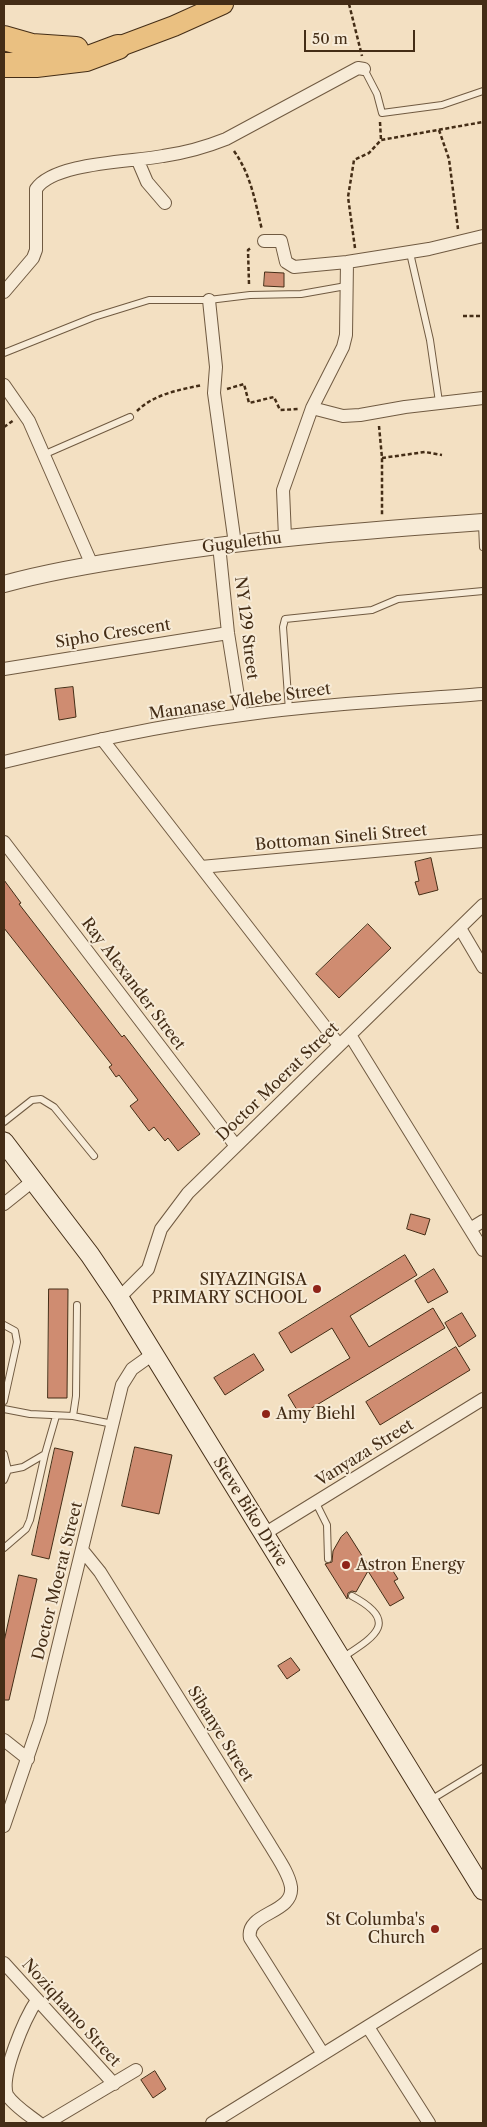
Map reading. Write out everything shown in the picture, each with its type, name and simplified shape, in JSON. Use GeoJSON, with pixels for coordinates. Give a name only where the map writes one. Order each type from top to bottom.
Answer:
{"type":"FeatureCollection","features":[{"type":"Feature","properties":{"kind":"highway"},"geometry":{"type":"LineString","coordinates":[[4,38],[49,48],[82,50],[118,47]]}},
{"type":"Feature","properties":{"kind":"highway"},"geometry":{"type":"LineString","coordinates":[[4,65],[36,65],[86,59],[118,47]]}},
{"type":"Feature","properties":{"kind":"main road"},"geometry":{"type":"LineString","coordinates":[[118,47],[174,26],[223,4]]}},
{"type":"Feature","properties":{"kind":"main road","name":"Steve Biko Drive"},"geometry":{"type":"LineString","coordinates":[[4,1142],[120,1298],[483,1890]]}},
{"type":"Feature","properties":{"kind":"street"},"geometry":{"type":"LineString","coordinates":[[4,292],[33,258],[36,250],[36,189],[45,179],[74,169],[111,162],[138,161],[210,145],[226,139],[358,68],[364,69]]}},
{"type":"Feature","properties":{"kind":"street"},"geometry":{"type":"LineString","coordinates":[[138,161],[147,182],[164,203]]}},
{"type":"Feature","properties":{"kind":"street"},"geometry":{"type":"LineString","coordinates":[[264,241],[281,241],[286,262],[292,267],[352,261],[410,252],[483,236]]}},
{"type":"Feature","properties":{"kind":"street"},"geometry":{"type":"LineString","coordinates":[[284,537],[283,490],[312,408],[342,347],[347,322],[346,286],[352,261]]}},
{"type":"Feature","properties":{"kind":"street","name":"NY 129 Street"},"geometry":{"type":"LineString","coordinates":[[209,300],[216,367],[214,387],[227,544],[228,633],[241,715]]}},
{"type":"Feature","properties":{"kind":"street"},"geometry":{"type":"LineString","coordinates":[[4,385],[29,421],[92,564]]}},
{"type":"Feature","properties":{"kind":"street"},"geometry":{"type":"LineString","coordinates":[[312,408],[343,416],[439,402],[483,398]]}},
{"type":"Feature","properties":{"kind":"street","name":"Gugulethu"},"geometry":{"type":"LineString","coordinates":[[4,584],[92,564],[227,544],[284,537],[483,522]]}},
{"type":"Feature","properties":{"kind":"street","name":"Sipho Crescent"},"geometry":{"type":"LineString","coordinates":[[4,669],[228,633]]}},
{"type":"Feature","properties":{"kind":"street","name":"Mananase Vdlebe Street"},"geometry":{"type":"LineString","coordinates":[[4,762],[102,739],[241,715],[483,694]]}},
{"type":"Feature","properties":{"kind":"street"},"geometry":{"type":"LineString","coordinates":[[102,739],[339,1045]]}},
{"type":"Feature","properties":{"kind":"street","name":"Bottoman Sineli Street"},"geometry":{"type":"LineString","coordinates":[[202,867],[483,841]]}},
{"type":"Feature","properties":{"kind":"street","name":"Ray Alexander Street"},"geometry":{"type":"LineString","coordinates":[[4,842],[236,1146]]}},
{"type":"Feature","properties":{"kind":"street","name":"Doctor Moerat Street"},"geometry":{"type":"LineString","coordinates":[[120,1298],[148,1269],[161,1228],[188,1193],[483,905]]}},
{"type":"Feature","properties":{"kind":"street"},"geometry":{"type":"LineString","coordinates":[[460,928],[483,966]]}},
{"type":"Feature","properties":{"kind":"street"},"geometry":{"type":"LineString","coordinates":[[350,1035],[483,1250]]}},
{"type":"Feature","properties":{"kind":"street"},"geometry":{"type":"LineString","coordinates":[[4,1204],[34,1180]]}},
{"type":"Feature","properties":{"kind":"street"},"geometry":{"type":"LineString","coordinates":[[470,1229],[483,1221]]}},
{"type":"Feature","properties":{"kind":"street","name":"Doctor Moerat Street"},"geometry":{"type":"LineString","coordinates":[[4,1826],[40,1721],[122,1385],[132,1369],[153,1354]]}},
{"type":"Feature","properties":{"kind":"street","name":"Vanyaza Street"},"geometry":{"type":"LineString","coordinates":[[264,1534],[483,1399]]}},
{"type":"Feature","properties":{"kind":"street","name":"Sibanye Street"},"geometry":{"type":"LineString","coordinates":[[83,1551],[105,1580],[270,1845],[288,1879],[291,1889],[287,1901],[255,1922],[249,1934],[253,1944],[323,2054]]}},
{"type":"Feature","properties":{"kind":"street"},"geometry":{"type":"LineString","coordinates":[[4,1740],[28,1759]]}},
{"type":"Feature","properties":{"kind":"street"},"geometry":{"type":"LineString","coordinates":[[212,2123],[483,1955]]}},
{"type":"Feature","properties":{"kind":"street","name":"Noziqhamo Street"},"geometry":{"type":"LineString","coordinates":[[4,1963],[114,2084]]}},
{"type":"Feature","properties":{"kind":"street"},"geometry":{"type":"LineString","coordinates":[[37,2000],[24,2021],[5,2074],[4,2084],[6,2093],[11,2100],[39,2123]]}},
{"type":"Feature","properties":{"kind":"street"},"geometry":{"type":"LineString","coordinates":[[368,2026],[428,2123]]}},
{"type":"Feature","properties":{"kind":"street"},"geometry":{"type":"LineString","coordinates":[[47,2123],[136,2070]]}},
{"type":"Feature","properties":{"kind":"lane"},"geometry":{"type":"LineString","coordinates":[[364,69],[377,94],[382,113],[442,105],[483,91]]}},
{"type":"Feature","properties":{"kind":"lane"},"geometry":{"type":"LineString","coordinates":[[410,252],[430,340],[439,402]]}},
{"type":"Feature","properties":{"kind":"lane"},"geometry":{"type":"LineString","coordinates":[[4,353],[94,317],[149,300],[209,300],[250,295],[301,294],[346,286]]}},
{"type":"Feature","properties":{"kind":"lane"},"geometry":{"type":"LineString","coordinates":[[43,454],[130,417]]}},
{"type":"Feature","properties":{"kind":"lane"},"geometry":{"type":"LineString","coordinates":[[483,522],[483,547]]}},
{"type":"Feature","properties":{"kind":"lane"},"geometry":{"type":"LineString","coordinates":[[289,710],[283,627],[285,619],[372,610],[398,599],[483,591]]}},
{"type":"Feature","properties":{"kind":"lane"},"geometry":{"type":"LineString","coordinates":[[4,1122],[32,1100],[46,1101],[54,1107],[94,1156]]}},
{"type":"Feature","properties":{"kind":"lane"},"geometry":{"type":"LineString","coordinates":[[73,1416],[76,1396],[77,1304]]}},
{"type":"Feature","properties":{"kind":"lane"},"geometry":{"type":"LineString","coordinates":[[4,1325],[15,1331],[18,1342],[4,1401]]}},
{"type":"Feature","properties":{"kind":"lane"},"geometry":{"type":"LineString","coordinates":[[4,1409],[56,1416],[73,1416],[113,1424]]}},
{"type":"Feature","properties":{"kind":"lane"},"geometry":{"type":"LineString","coordinates":[[4,1548],[21,1534],[30,1520],[56,1416]]}},
{"type":"Feature","properties":{"kind":"lane"},"geometry":{"type":"LineString","coordinates":[[4,1454],[8,1470],[4,1480]]}},
{"type":"Feature","properties":{"kind":"lane"},"geometry":{"type":"LineString","coordinates":[[8,1470],[23,1467],[45,1454]]}},
{"type":"Feature","properties":{"kind":"lane"},"geometry":{"type":"LineString","coordinates":[[316,1503],[327,1524],[328,1559]]}},
{"type":"Feature","properties":{"kind":"lane"},"geometry":{"type":"LineString","coordinates":[[341,1659],[366,1643],[379,1629],[380,1622],[372,1609],[352,1596]]}},
{"type":"Feature","properties":{"kind":"lane"},"geometry":{"type":"LineString","coordinates":[[428,1802],[483,1768]]}},
{"type":"Feature","properties":{"kind":"path"},"geometry":{"type":"LineString","coordinates":[[349,4],[364,69]]}},
{"type":"Feature","properties":{"kind":"path"},"geometry":{"type":"LineString","coordinates":[[381,140],[380,124],[382,113]]}},
{"type":"Feature","properties":{"kind":"path"},"geometry":{"type":"LineString","coordinates":[[352,261],[348,197],[354,160],[369,153],[381,140],[483,122]]}},
{"type":"Feature","properties":{"kind":"path"},"geometry":{"type":"LineString","coordinates":[[439,130],[449,159],[460,242]]}},
{"type":"Feature","properties":{"kind":"path"},"geometry":{"type":"LineString","coordinates":[[226,139],[243,164],[254,191],[264,241],[248,250],[247,268],[250,295]]}},
{"type":"Feature","properties":{"kind":"path"},"geometry":{"type":"LineString","coordinates":[[463,316],[483,316]]}},
{"type":"Feature","properties":{"kind":"path"},"geometry":{"type":"LineString","coordinates":[[130,417],[144,404],[170,392],[244,384],[249,403],[274,397],[280,410],[312,408]]}},
{"type":"Feature","properties":{"kind":"path"},"geometry":{"type":"LineString","coordinates":[[378,412],[382,458],[382,530]]}},
{"type":"Feature","properties":{"kind":"path"},"geometry":{"type":"LineString","coordinates":[[382,458],[425,452],[442,455]]}},
{"type":"Feature","properties":{"kind":"building"},"geometry":{"type":"Polygon","coordinates":[[[265,272],[284,273],[284,287],[264,286],[265,272]]]}},
{"type":"Feature","properties":{"kind":"building"},"geometry":{"type":"Polygon","coordinates":[[[73,687],[76,717],[59,720],[55,689],[73,687]]]}},
{"type":"Feature","properties":{"kind":"building"},"geometry":{"type":"Polygon","coordinates":[[[431,858],[438,890],[419,895],[415,882],[419,881],[415,862],[431,858]]]}},
{"type":"Feature","properties":{"kind":"building"},"geometry":{"type":"Polygon","coordinates":[[[4,880],[21,903],[19,904],[200,1134],[178,1151],[168,1138],[165,1141],[154,1127],[149,1131],[130,1106],[138,1100],[119,1075],[116,1077],[109,1067],[112,1065],[4,928],[4,880]]]}},
{"type":"Feature","properties":{"kind":"building"},"geometry":{"type":"Polygon","coordinates":[[[368,924],[391,948],[339,998],[316,974],[368,924]]]}},
{"type":"Feature","properties":{"kind":"building"},"geometry":{"type":"Polygon","coordinates":[[[411,1214],[430,1219],[425,1235],[407,1229],[411,1214]]]}},
{"type":"Feature","properties":{"kind":"building"},"geometry":{"type":"Polygon","coordinates":[[[405,1255],[417,1275],[350,1316],[369,1347],[433,1308],[445,1328],[300,1415],[288,1395],[350,1358],[332,1328],[291,1353],[279,1333],[405,1255]]]}},
{"type":"Feature","properties":{"kind":"building"},"geometry":{"type":"Polygon","coordinates":[[[434,1269],[448,1292],[428,1303],[415,1281],[434,1269]]]}},
{"type":"Feature","properties":{"kind":"building"},"geometry":{"type":"Polygon","coordinates":[[[49,1289],[68,1289],[67,1398],[48,1398],[49,1289]]]}},
{"type":"Feature","properties":{"kind":"building"},"geometry":{"type":"Polygon","coordinates":[[[462,1313],[476,1336],[459,1347],[445,1323],[462,1313]]]}},
{"type":"Feature","properties":{"kind":"building"},"geometry":{"type":"Polygon","coordinates":[[[456,1347],[470,1370],[380,1425],[366,1402],[456,1347]]]}},
{"type":"Feature","properties":{"kind":"building"},"geometry":{"type":"Polygon","coordinates":[[[254,1354],[264,1370],[225,1395],[214,1378],[254,1354]]]}},
{"type":"Feature","properties":{"kind":"building"},"geometry":{"type":"Polygon","coordinates":[[[135,1447],[172,1455],[159,1514],[122,1506],[135,1447]]]}},
{"type":"Feature","properties":{"kind":"building"},"geometry":{"type":"Polygon","coordinates":[[[55,1448],[73,1452],[49,1559],[32,1555],[55,1448]]]}},
{"type":"Feature","properties":{"kind":"building"},"geometry":{"type":"Polygon","coordinates":[[[347,1532],[366,1562],[377,1569],[388,1563],[398,1579],[394,1581],[404,1598],[390,1606],[368,1571],[356,1592],[348,1593],[347,1599],[325,1564],[332,1562],[333,1551],[341,1537],[347,1532]]]}},
{"type":"Feature","properties":{"kind":"building"},"geometry":{"type":"Polygon","coordinates":[[[19,1575],[37,1579],[9,1700],[4,1700],[4,1642],[19,1575]]]}},
{"type":"Feature","properties":{"kind":"building"},"geometry":{"type":"Polygon","coordinates":[[[291,1658],[300,1670],[287,1679],[278,1666],[291,1658]]]}},
{"type":"Feature","properties":{"kind":"building"},"geometry":{"type":"Polygon","coordinates":[[[155,2071],[166,2089],[153,2098],[141,2080],[155,2071]]]}},
{"type":"Feature","properties":{"kind":"place","name":"SIYAZINGISA PRIMARY SCHOOL"},"geometry":{"type":"Point","coordinates":[317,1289]}},
{"type":"Feature","properties":{"kind":"place","name":"Amy Biehl"},"geometry":{"type":"Point","coordinates":[266,1414]}},
{"type":"Feature","properties":{"kind":"place","name":"Astron Energy"},"geometry":{"type":"Point","coordinates":[346,1565]}},
{"type":"Feature","properties":{"kind":"place","name":"St Columba's Church"},"geometry":{"type":"Point","coordinates":[435,1929]}}]}
